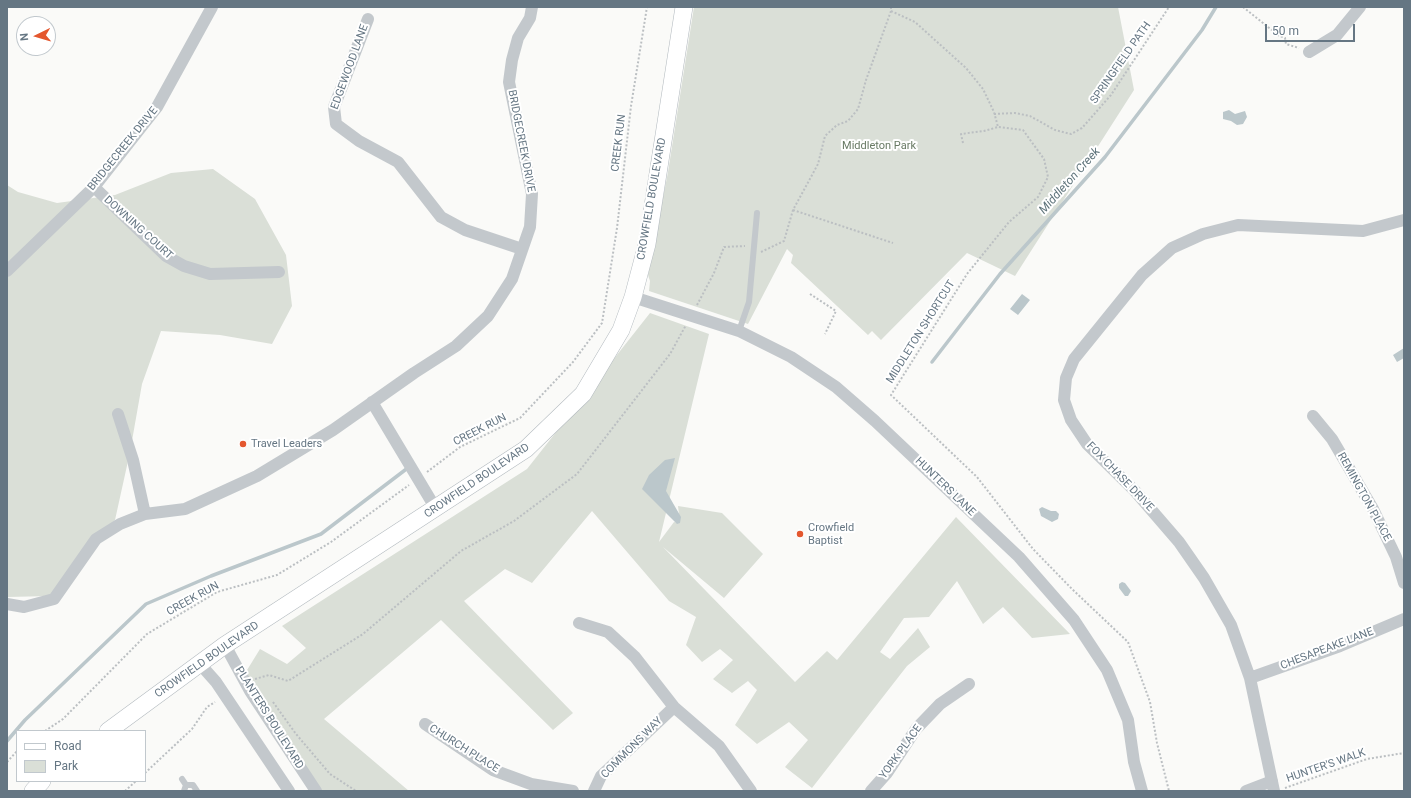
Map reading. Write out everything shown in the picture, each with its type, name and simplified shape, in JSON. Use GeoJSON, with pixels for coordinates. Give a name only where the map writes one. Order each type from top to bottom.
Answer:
{"type":"FeatureCollection","features":[{"type":"Feature","properties":{"kind":"main road","name":"CROWFIELD BOULEVARD"},"geometry":{"type":"LineString","coordinates":[[109,730],[225,645],[526,449],[583,394],[621,330],[633,297],[647,244],[684,7]]}},
{"type":"Feature","properties":{"kind":"main road"},"geometry":{"type":"LineString","coordinates":[[33,791],[41,782]]}},
{"type":"Feature","properties":{"kind":"street","name":"BRIDGECREEK DRIVE"},"geometry":{"type":"LineString","coordinates":[[7,271],[94,187],[157,107],[212,7]]}},
{"type":"Feature","properties":{"kind":"street","name":"BRIDGECREEK DRIVE"},"geometry":{"type":"LineString","coordinates":[[7,604],[24,607],[54,599],[96,539],[120,524],[146,514],[185,509],[257,476],[333,430],[456,346],[488,316],[512,279],[530,227],[532,194],[509,82],[512,60],[518,38],[530,18],[532,7]]}},
{"type":"Feature","properties":{"kind":"street"},"geometry":{"type":"LineString","coordinates":[[1309,52],[1337,35],[1360,7]]}},
{"type":"Feature","properties":{"kind":"street","name":"EDGEWOOD LANE"},"geometry":{"type":"LineString","coordinates":[[368,19],[334,107],[336,124],[359,141],[398,162],[441,217],[465,230],[522,249]]}},
{"type":"Feature","properties":{"kind":"street","name":"DOWNING COURT"},"geometry":{"type":"LineString","coordinates":[[94,187],[166,256],[184,266],[210,274],[279,272]]}},
{"type":"Feature","properties":{"kind":"street","name":"FOX CHASE DRIVE"},"geometry":{"type":"LineString","coordinates":[[1276,787],[1250,678],[1231,625],[1204,578],[1179,542],[1135,491],[1087,444],[1071,420],[1064,400],[1066,378],[1074,359],[1142,275],[1172,248],[1203,234],[1238,225],[1363,231],[1404,220]]}},
{"type":"Feature","properties":{"kind":"street","name":"HUNTERS LANE"},"geometry":{"type":"LineString","coordinates":[[633,297],[739,331],[791,357],[836,387],[876,421],[1019,557],[1074,620],[1107,670],[1128,720],[1134,762],[1142,791]]}},
{"type":"Feature","properties":{"kind":"street"},"geometry":{"type":"LineString","coordinates":[[372,402],[436,509]]}},
{"type":"Feature","properties":{"kind":"street"},"geometry":{"type":"LineString","coordinates":[[118,414],[133,460],[146,514]]}},
{"type":"Feature","properties":{"kind":"street","name":"REMINGTON PLACE"},"geometry":{"type":"LineString","coordinates":[[1313,416],[1332,439],[1373,509],[1396,557],[1404,583]]}},
{"type":"Feature","properties":{"kind":"street","name":"CHESAPEAKE LANE"},"geometry":{"type":"LineString","coordinates":[[1250,678],[1340,646],[1404,619]]}},
{"type":"Feature","properties":{"kind":"street"},"geometry":{"type":"LineString","coordinates":[[579,623],[608,632],[636,657],[674,707],[719,746],[751,791]]}},
{"type":"Feature","properties":{"kind":"street","name":"PLANTERS BOULEVARD"},"geometry":{"type":"LineString","coordinates":[[225,645],[250,691],[316,791]]}},
{"type":"Feature","properties":{"kind":"street","name":"PLANTERS BOULEVARD"},"geometry":{"type":"LineString","coordinates":[[200,664],[216,682],[289,791]]}},
{"type":"Feature","properties":{"kind":"street","name":"YORK PLACE"},"geometry":{"type":"LineString","coordinates":[[870,791],[887,773],[916,729],[940,704],[969,684]]}},
{"type":"Feature","properties":{"kind":"street","name":"COMMONS WAY"},"geometry":{"type":"LineString","coordinates":[[594,791],[602,776],[674,707]]}},
{"type":"Feature","properties":{"kind":"street","name":"CHURCH PLACE"},"geometry":{"type":"LineString","coordinates":[[425,724],[494,770],[531,784],[574,791]]}},
{"type":"Feature","properties":{"kind":"street"},"geometry":{"type":"LineString","coordinates":[[1246,791],[1276,787]]}},
{"type":"Feature","properties":{"kind":"lane"},"geometry":{"type":"LineString","coordinates":[[739,331],[749,302],[757,213]]}},
{"type":"Feature","properties":{"kind":"lane"},"geometry":{"type":"LineString","coordinates":[[182,779],[185,788],[193,785],[197,791]]}},
{"type":"Feature","properties":{"kind":"path","name":"CREEK RUN"},"geometry":{"type":"LineString","coordinates":[[46,730],[63,719],[107,676],[146,634],[217,592],[277,575],[331,542],[460,447],[520,418],[573,362],[602,323],[617,228],[631,106],[648,7]]}},
{"type":"Feature","properties":{"kind":"path"},"geometry":{"type":"LineString","coordinates":[[891,7],[892,11],[915,22],[966,68],[983,89],[998,127],[984,131],[961,134],[963,143]]}},
{"type":"Feature","properties":{"kind":"path","name":"SPRINGFIELD PATH"},"geometry":{"type":"LineString","coordinates":[[994,114],[1015,113],[1030,116],[1055,130],[1071,134],[1082,128],[1111,95],[1169,7]]}},
{"type":"Feature","properties":{"kind":"path"},"geometry":{"type":"LineString","coordinates":[[1243,7],[1285,38],[1286,44],[1309,52]]}},
{"type":"Feature","properties":{"kind":"path","name":"MIDDLETON SHORTCUT"},"geometry":{"type":"LineString","coordinates":[[998,127],[1023,130],[1044,159],[1048,177],[1038,197],[1009,222],[967,274],[891,395],[977,477],[1033,549],[1072,589],[1128,642],[1150,702],[1157,743],[1169,791]]}},
{"type":"Feature","properties":{"kind":"path"},"geometry":{"type":"LineString","coordinates":[[793,210],[893,243]]}},
{"type":"Feature","properties":{"kind":"path"},"geometry":{"type":"LineString","coordinates":[[810,294],[836,311],[825,334]]}},
{"type":"Feature","properties":{"kind":"path"},"geometry":{"type":"LineString","coordinates":[[256,678],[260,685]]}},
{"type":"Feature","properties":{"kind":"path"},"geometry":{"type":"LineString","coordinates":[[269,697],[296,734],[330,774],[356,791]]}},
{"type":"Feature","properties":{"kind":"path"},"geometry":{"type":"LineString","coordinates":[[7,762],[16,752]]}},
{"type":"Feature","properties":{"kind":"path","name":"HUNTER'S WALK"},"geometry":{"type":"LineString","coordinates":[[1276,787],[1367,759],[1404,753]]}},
{"type":"Feature","properties":{"kind":"path"},"geometry":{"type":"LineString","coordinates":[[125,791],[135,782]]}},
{"type":"Feature","properties":{"kind":"green space","name":"Middleton Park"},"geometry":{"type":"Polygon","coordinates":[[[694,7],[1118,7],[1134,90],[1015,276],[967,253],[881,340],[872,331],[868,335],[791,263],[793,255],[787,249],[748,324],[649,291],[650,281],[648,275],[668,172],[694,7]]]}},
{"type":"Feature","properties":{"kind":"green space"},"geometry":{"type":"Polygon","coordinates":[[[213,169],[255,199],[286,255],[292,306],[272,344],[220,335],[161,331],[142,384],[130,452],[115,520],[51,596],[7,597],[7,185],[18,192],[57,203],[115,195],[171,173],[213,169]]]}},
{"type":"Feature","properties":{"kind":"green space"},"geometry":{"type":"Polygon","coordinates":[[[650,313],[709,334],[659,542],[674,522],[680,523],[678,506],[722,513],[763,554],[724,598],[663,547],[795,682],[827,651],[837,660],[956,517],[1070,634],[1032,638],[1003,607],[983,624],[957,581],[929,617],[904,618],[880,652],[890,659],[918,628],[930,647],[907,666],[812,788],[785,767],[808,740],[789,722],[757,744],[735,725],[757,690],[748,681],[732,693],[713,679],[733,660],[720,649],[702,662],[686,645],[696,617],[669,601],[592,511],[532,583],[505,569],[464,601],[573,713],[553,730],[441,620],[324,719],[409,791],[322,791],[244,675],[260,649],[287,664],[306,648],[282,626],[527,469],[650,313]]]}},
{"type":"Feature","properties":{"kind":"shaded area"},"geometry":{"type":"Polygon","coordinates":[[[1229,110],[1235,114],[1245,111],[1247,117],[1243,124],[1237,125],[1231,121],[1223,119],[1223,112],[1229,110]]]}},
{"type":"Feature","properties":{"kind":"shaded area"},"geometry":{"type":"Polygon","coordinates":[[[1022,294],[1030,300],[1018,315],[1010,309],[1022,294]]]}},
{"type":"Feature","properties":{"kind":"shaded area"},"geometry":{"type":"Polygon","coordinates":[[[1404,348],[1404,358],[1397,362],[1393,355],[1404,348]]]}},
{"type":"Feature","properties":{"kind":"shaded area"},"geometry":{"type":"Polygon","coordinates":[[[675,458],[666,491],[681,517],[680,523],[677,524],[642,489],[649,475],[665,460],[675,458]]]}},
{"type":"Feature","properties":{"kind":"shaded area"},"geometry":{"type":"Polygon","coordinates":[[[1042,507],[1051,511],[1056,511],[1059,514],[1058,519],[1052,522],[1041,516],[1039,509],[1042,507]]]}},
{"type":"Feature","properties":{"kind":"shaded area"},"geometry":{"type":"Polygon","coordinates":[[[1122,582],[1125,583],[1131,591],[1128,596],[1125,596],[1119,588],[1119,584],[1122,582]]]}},
{"type":"Feature","properties":{"kind":"waterway","name":"Middleton Creek"},"geometry":{"type":"LineString","coordinates":[[932,362],[1000,274],[1105,157],[1202,30],[1216,7]]}},
{"type":"Feature","properties":{"kind":"waterway"},"geometry":{"type":"LineString","coordinates":[[16,730],[146,604],[211,576],[321,534],[409,467]]}},
{"type":"Feature","properties":{"kind":"waterway"},"geometry":{"type":"LineString","coordinates":[[7,741],[16,730]]}},
{"type":"Feature","properties":{"kind":"place","name":"Travel Leaders"},"geometry":{"type":"Point","coordinates":[243,444]}},
{"type":"Feature","properties":{"kind":"place","name":"Crowfield Baptist"},"geometry":{"type":"Point","coordinates":[800,534]}}]}
